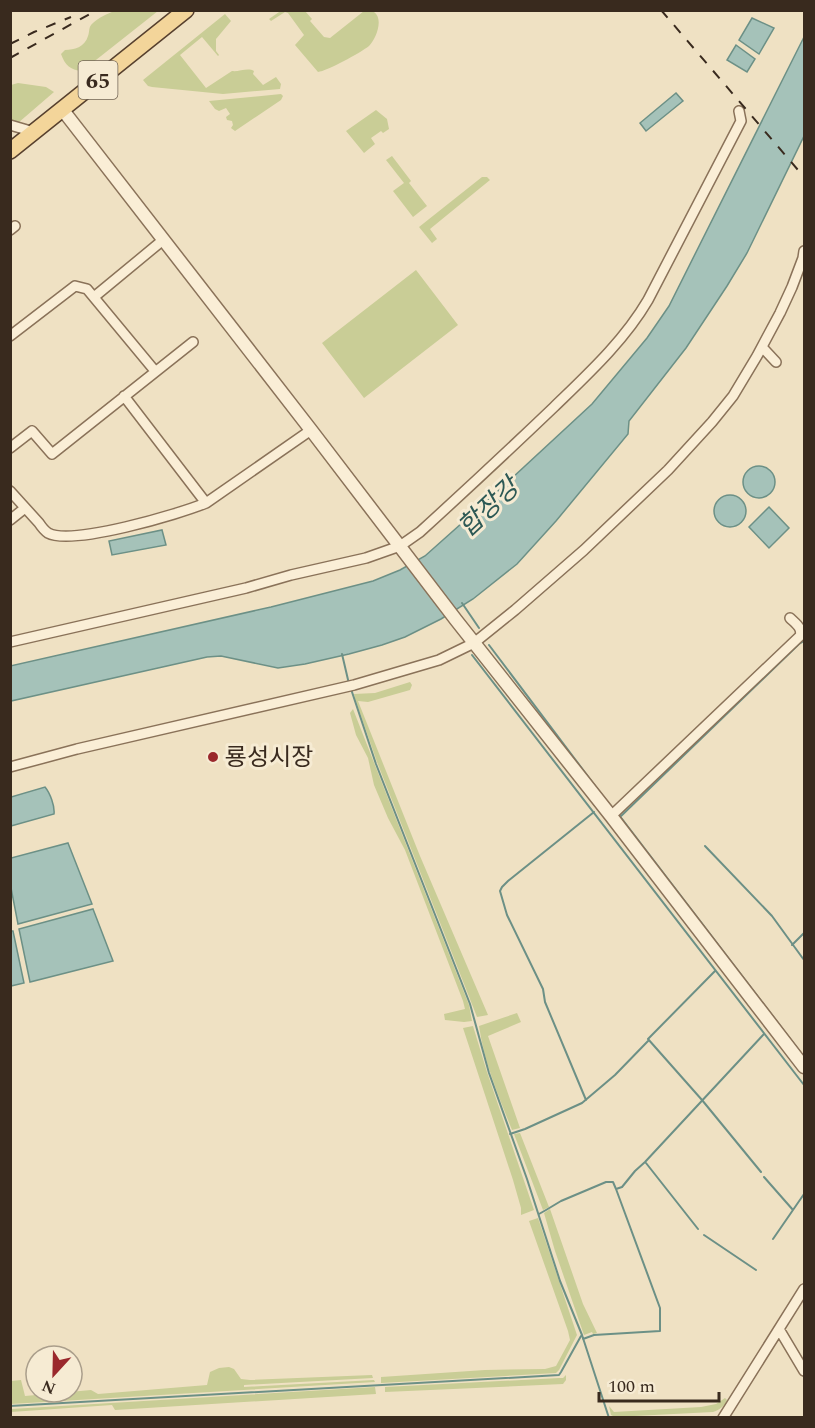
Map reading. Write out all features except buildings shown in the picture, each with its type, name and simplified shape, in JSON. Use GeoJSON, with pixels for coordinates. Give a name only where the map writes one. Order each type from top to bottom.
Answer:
{"type":"FeatureCollection","features":[{"type":"Feature","properties":{"kind":"main road","name":"65"},"geometry":{"type":"LineString","coordinates":[[10,151],[186,10]]}},
{"type":"Feature","properties":{"kind":"street"},"geometry":{"type":"LineString","coordinates":[[62,109],[804,1067]]}},
{"type":"Feature","properties":{"kind":"street"},"geometry":{"type":"LineString","coordinates":[[10,642],[246,588],[402,549],[528,432],[632,325],[648,300],[741,120],[739,111]]}},
{"type":"Feature","properties":{"kind":"street"},"geometry":{"type":"LineString","coordinates":[[10,125],[34,132]]}},
{"type":"Feature","properties":{"kind":"street"},"geometry":{"type":"LineString","coordinates":[[94,297],[163,240]]}},
{"type":"Feature","properties":{"kind":"street"},"geometry":{"type":"LineString","coordinates":[[10,767],[77,749],[343,688],[440,660],[474,643],[584,550],[691,446],[712,422],[733,396],[762,347],[792,287],[804,251]]}},
{"type":"Feature","properties":{"kind":"street"},"geometry":{"type":"LineString","coordinates":[[10,336],[75,286],[87,289],[154,371]]}},
{"type":"Feature","properties":{"kind":"street"},"geometry":{"type":"LineString","coordinates":[[10,448],[32,431],[52,454],[193,342]]}},
{"type":"Feature","properties":{"kind":"street"},"geometry":{"type":"LineString","coordinates":[[762,347],[776,362]]}},
{"type":"Feature","properties":{"kind":"street"},"geometry":{"type":"LineString","coordinates":[[124,396],[206,503]]}},
{"type":"Feature","properties":{"kind":"street"},"geometry":{"type":"LineString","coordinates":[[11,493],[48,533],[72,537],[121,528],[206,503],[310,430]]}},
{"type":"Feature","properties":{"kind":"street"},"geometry":{"type":"LineString","coordinates":[[10,520],[26,508]]}},
{"type":"Feature","properties":{"kind":"street"},"geometry":{"type":"LineString","coordinates":[[611,816],[800,636],[801,629],[790,618]]}},
{"type":"Feature","properties":{"kind":"street"},"geometry":{"type":"LineString","coordinates":[[723,1418],[804,1289]]}},
{"type":"Feature","properties":{"kind":"street"},"geometry":{"type":"LineString","coordinates":[[779,1329],[804,1371]]}},
{"type":"Feature","properties":{"kind":"green space"},"geometry":{"type":"Polygon","coordinates":[[[282,10],[305,11],[312,19],[310,21],[324,37],[330,38],[364,11],[373,11],[377,15],[379,24],[369,46],[344,61],[318,72],[295,45],[304,35],[288,13],[285,12],[271,21],[269,19],[282,10]]]}},
{"type":"Feature","properties":{"kind":"green space"},"geometry":{"type":"Polygon","coordinates":[[[114,11],[158,11],[82,71],[68,66],[61,54],[65,50],[82,45],[87,40],[91,25],[114,11]]]}},
{"type":"Feature","properties":{"kind":"green space"},"geometry":{"type":"Polygon","coordinates":[[[225,14],[231,21],[216,39],[218,56],[202,37],[180,55],[206,88],[232,71],[249,69],[254,71],[253,74],[263,85],[276,77],[281,84],[280,89],[223,94],[148,86],[143,80],[225,14]]]}},
{"type":"Feature","properties":{"kind":"green space"},"geometry":{"type":"Polygon","coordinates":[[[18,83],[46,87],[54,92],[18,123],[11,123],[11,85],[18,83]]]}},
{"type":"Feature","properties":{"kind":"green space"},"geometry":{"type":"Polygon","coordinates":[[[281,94],[283,96],[281,100],[235,131],[231,128],[232,121],[227,120],[226,117],[230,114],[226,108],[219,111],[209,101],[281,94]]]}},
{"type":"Feature","properties":{"kind":"green space"},"geometry":{"type":"Polygon","coordinates":[[[376,110],[387,119],[389,129],[371,138],[375,144],[364,153],[346,131],[376,110]]]}},
{"type":"Feature","properties":{"kind":"green space"},"geometry":{"type":"Polygon","coordinates":[[[392,156],[427,206],[413,217],[393,191],[404,183],[386,160],[392,156]]]}},
{"type":"Feature","properties":{"kind":"green space"},"geometry":{"type":"Polygon","coordinates":[[[482,177],[490,180],[430,229],[437,239],[432,243],[419,227],[482,177]]]}},
{"type":"Feature","properties":{"kind":"green space"},"geometry":{"type":"Polygon","coordinates":[[[416,270],[458,325],[364,398],[322,343],[416,270]]]}},
{"type":"Feature","properties":{"kind":"green space"},"geometry":{"type":"Polygon","coordinates":[[[410,682],[412,685],[410,690],[368,702],[358,701],[420,856],[488,1015],[477,1017],[377,762],[355,699],[354,694],[375,693],[410,682]]]}},
{"type":"Feature","properties":{"kind":"green space"},"geometry":{"type":"Polygon","coordinates":[[[353,709],[469,1005],[472,1021],[445,1020],[444,1014],[465,1009],[463,1001],[405,850],[374,785],[368,758],[356,735],[350,713],[353,709]]]}},
{"type":"Feature","properties":{"kind":"green space"},"geometry":{"type":"Polygon","coordinates":[[[517,1013],[521,1022],[488,1036],[520,1128],[512,1130],[488,1066],[479,1026],[517,1013]]]}},
{"type":"Feature","properties":{"kind":"green space"},"geometry":{"type":"Polygon","coordinates":[[[473,1026],[534,1210],[521,1215],[513,1180],[463,1028],[473,1026]]]}},
{"type":"Feature","properties":{"kind":"green space"},"geometry":{"type":"Polygon","coordinates":[[[520,1133],[549,1207],[543,1210],[514,1134],[520,1133]]]}},
{"type":"Feature","properties":{"kind":"green space"},"geometry":{"type":"Polygon","coordinates":[[[550,1209],[583,1304],[597,1333],[584,1335],[544,1213],[550,1209]]]}},
{"type":"Feature","properties":{"kind":"green space"},"geometry":{"type":"Polygon","coordinates":[[[538,1218],[577,1335],[559,1370],[556,1373],[381,1383],[381,1377],[485,1370],[545,1369],[556,1366],[570,1340],[529,1221],[538,1218]]]}},
{"type":"Feature","properties":{"kind":"green space"},"geometry":{"type":"Polygon","coordinates":[[[229,1367],[234,1369],[241,1379],[250,1380],[372,1375],[373,1378],[244,1385],[244,1387],[374,1380],[375,1382],[84,1400],[84,1391],[91,1390],[98,1394],[207,1385],[210,1372],[229,1367]]]}},
{"type":"Feature","properties":{"kind":"green space"},"geometry":{"type":"Polygon","coordinates":[[[566,1375],[563,1384],[385,1392],[385,1387],[563,1378],[566,1375]]]}},
{"type":"Feature","properties":{"kind":"green space"},"geometry":{"type":"Polygon","coordinates":[[[21,1380],[24,1403],[11,1404],[11,1381],[21,1380]]]}},
{"type":"Feature","properties":{"kind":"green space"},"geometry":{"type":"Polygon","coordinates":[[[375,1387],[376,1394],[115,1410],[112,1405],[11,1412],[11,1409],[375,1387]]]}},
{"type":"Feature","properties":{"kind":"green space"},"geometry":{"type":"Polygon","coordinates":[[[725,1398],[727,1400],[725,1404],[713,1412],[615,1417],[611,1415],[609,1406],[614,1412],[701,1407],[716,1404],[725,1398]]]}},
{"type":"Feature","properties":{"kind":"water"},"geometry":{"type":"Polygon","coordinates":[[[752,18],[774,28],[759,54],[739,40],[752,18]]]}},
{"type":"Feature","properties":{"kind":"water","name":"합장강"},"geometry":{"type":"Polygon","coordinates":[[[804,37],[804,136],[747,253],[686,348],[629,421],[628,434],[517,564],[473,599],[441,619],[405,637],[349,654],[278,668],[221,656],[207,657],[11,701],[10,666],[271,607],[373,581],[425,556],[592,404],[647,338],[669,306],[804,37]]]}},
{"type":"Feature","properties":{"kind":"water"},"geometry":{"type":"Polygon","coordinates":[[[736,45],[755,59],[747,72],[727,60],[736,45]]]}},
{"type":"Feature","properties":{"kind":"water"},"geometry":{"type":"Polygon","coordinates":[[[676,93],[683,101],[646,131],[640,123],[676,93]]]}},
{"type":"Feature","properties":{"kind":"water"},"geometry":{"type":"Polygon","coordinates":[[[759,466],[770,471],[775,482],[770,493],[759,498],[748,493],[743,482],[748,471],[759,466]]]}},
{"type":"Feature","properties":{"kind":"water"},"geometry":{"type":"Polygon","coordinates":[[[730,495],[741,500],[746,511],[741,522],[730,527],[719,522],[714,511],[719,500],[730,495]]]}},
{"type":"Feature","properties":{"kind":"water"},"geometry":{"type":"Polygon","coordinates":[[[769,507],[789,528],[769,548],[749,527],[769,507]]]}},
{"type":"Feature","properties":{"kind":"water"},"geometry":{"type":"Polygon","coordinates":[[[162,530],[166,545],[112,555],[109,541],[162,530]]]}},
{"type":"Feature","properties":{"kind":"water"},"geometry":{"type":"Polygon","coordinates":[[[45,787],[52,800],[54,814],[11,826],[11,797],[45,787]]]}},
{"type":"Feature","properties":{"kind":"water"},"geometry":{"type":"Polygon","coordinates":[[[68,843],[92,904],[18,924],[11,888],[11,858],[68,843]]]}},
{"type":"Feature","properties":{"kind":"water"},"geometry":{"type":"Polygon","coordinates":[[[93,909],[113,961],[30,982],[19,929],[93,909]]]}},
{"type":"Feature","properties":{"kind":"water"},"geometry":{"type":"Polygon","coordinates":[[[11,931],[13,931],[24,983],[11,986],[11,931]]]}},
{"type":"Feature","properties":{"kind":"waterway"},"geometry":{"type":"LineString","coordinates":[[462,603],[479,628]]}},
{"type":"Feature","properties":{"kind":"waterway"},"geometry":{"type":"LineString","coordinates":[[620,817],[804,641]]}},
{"type":"Feature","properties":{"kind":"waterway"},"geometry":{"type":"LineString","coordinates":[[489,645],[611,807]]}},
{"type":"Feature","properties":{"kind":"waterway"},"geometry":{"type":"LineString","coordinates":[[342,654],[349,684]]}},
{"type":"Feature","properties":{"kind":"waterway"},"geometry":{"type":"LineString","coordinates":[[472,655],[804,1085]]}},
{"type":"Feature","properties":{"kind":"waterway"},"geometry":{"type":"LineString","coordinates":[[351,689],[376,764],[470,1004],[489,1073],[609,1418]]}},
{"type":"Feature","properties":{"kind":"waterway"},"geometry":{"type":"LineString","coordinates":[[586,1100],[545,1002],[543,989],[507,915],[500,891],[508,881],[594,812]]}},
{"type":"Feature","properties":{"kind":"waterway"},"geometry":{"type":"LineString","coordinates":[[619,815],[804,1057]]}},
{"type":"Feature","properties":{"kind":"waterway"},"geometry":{"type":"LineString","coordinates":[[705,846],[772,916],[804,960]]}},
{"type":"Feature","properties":{"kind":"waterway"},"geometry":{"type":"LineString","coordinates":[[792,945],[804,933]]}},
{"type":"Feature","properties":{"kind":"waterway"},"geometry":{"type":"LineString","coordinates":[[715,971],[648,1039],[761,1172]]}},
{"type":"Feature","properties":{"kind":"waterway"},"geometry":{"type":"LineString","coordinates":[[583,1339],[594,1335],[660,1331],[660,1308],[616,1189],[622,1187],[764,1034]]}},
{"type":"Feature","properties":{"kind":"waterway"},"geometry":{"type":"LineString","coordinates":[[510,1134],[582,1103],[615,1075],[649,1040]]}},
{"type":"Feature","properties":{"kind":"waterway"},"geometry":{"type":"LineString","coordinates":[[646,1163],[698,1229]]}},
{"type":"Feature","properties":{"kind":"waterway"},"geometry":{"type":"LineString","coordinates":[[764,1177],[793,1210]]}},
{"type":"Feature","properties":{"kind":"waterway"},"geometry":{"type":"LineString","coordinates":[[539,1214],[561,1201],[606,1182],[613,1182],[616,1189]]}},
{"type":"Feature","properties":{"kind":"waterway"},"geometry":{"type":"LineString","coordinates":[[773,1239],[804,1194]]}},
{"type":"Feature","properties":{"kind":"waterway"},"geometry":{"type":"LineString","coordinates":[[704,1235],[756,1270]]}},
{"type":"Feature","properties":{"kind":"waterway"},"geometry":{"type":"LineString","coordinates":[[10,1406],[559,1375],[581,1336]]}},
{"type":"Feature","properties":{"kind":"railway"},"geometry":{"type":"LineString","coordinates":[[10,58],[97,10]]}},
{"type":"Feature","properties":{"kind":"railway"},"geometry":{"type":"LineString","coordinates":[[661,10],[804,177]]}},
{"type":"Feature","properties":{"kind":"railway"},"geometry":{"type":"LineString","coordinates":[[10,44],[71,17]]}},
{"type":"Feature","properties":{"kind":"place","name":"룡성시장"},"geometry":{"type":"Point","coordinates":[213,757]}}]}
